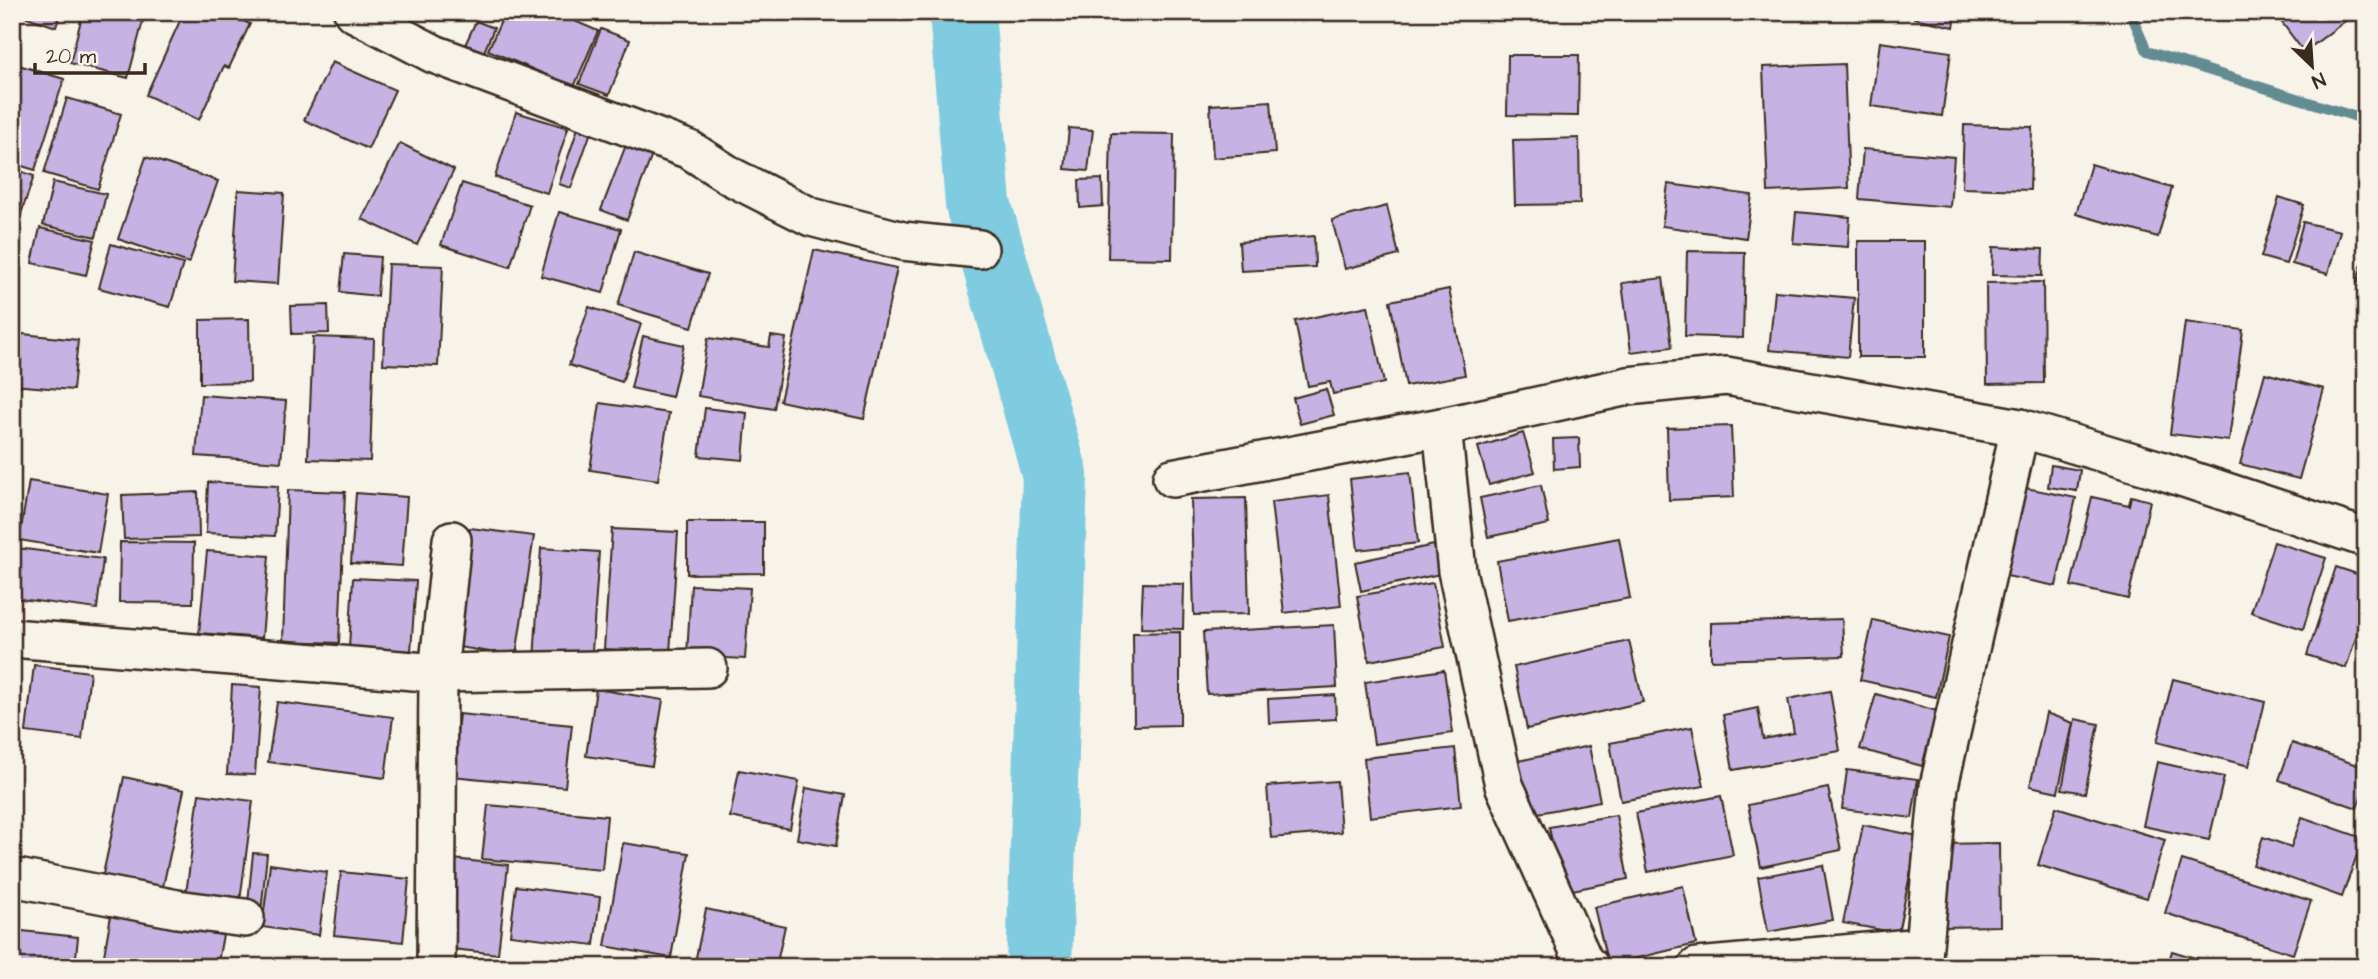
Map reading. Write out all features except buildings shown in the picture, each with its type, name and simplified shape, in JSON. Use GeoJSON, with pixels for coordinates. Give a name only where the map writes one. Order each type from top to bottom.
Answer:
{"type":"FeatureCollection","features":[{"type":"Feature","properties":{"kind":"street"},"geometry":{"type":"LineString","coordinates":[[353,12],[434,54],[690,150],[732,177],[811,217],[903,241],[979,249]]}},
{"type":"Feature","properties":{"kind":"street"},"geometry":{"type":"LineString","coordinates":[[1172,478],[1442,426],[1628,386],[1726,376],[2020,428],[2160,470],[2366,538]]}},
{"type":"Feature","properties":{"kind":"street"},"geometry":{"type":"LineString","coordinates":[[1442,426],[1457,571],[1504,785],[1584,962],[1590,967]]}},
{"type":"Feature","properties":{"kind":"street"},"geometry":{"type":"LineString","coordinates":[[1697,967],[1922,957],[1939,786],[2020,428]]}},
{"type":"Feature","properties":{"kind":"street"},"geometry":{"type":"LineString","coordinates":[[436,967],[438,673],[452,540]]}},
{"type":"Feature","properties":{"kind":"street"},"geometry":{"type":"LineString","coordinates":[[12,638],[438,673],[708,668]]}},
{"type":"Feature","properties":{"kind":"street"},"geometry":{"type":"LineString","coordinates":[[12,877],[177,909],[245,918]]}},
{"type":"Feature","properties":{"kind":"waterway"},"geometry":{"type":"LineString","coordinates":[[962,12],[978,204],[1055,475],[1039,967]]}},
{"type":"Feature","properties":{"kind":"waterway"},"geometry":{"type":"LineString","coordinates":[[2130,12],[2147,51],[2366,120]]}}]}
